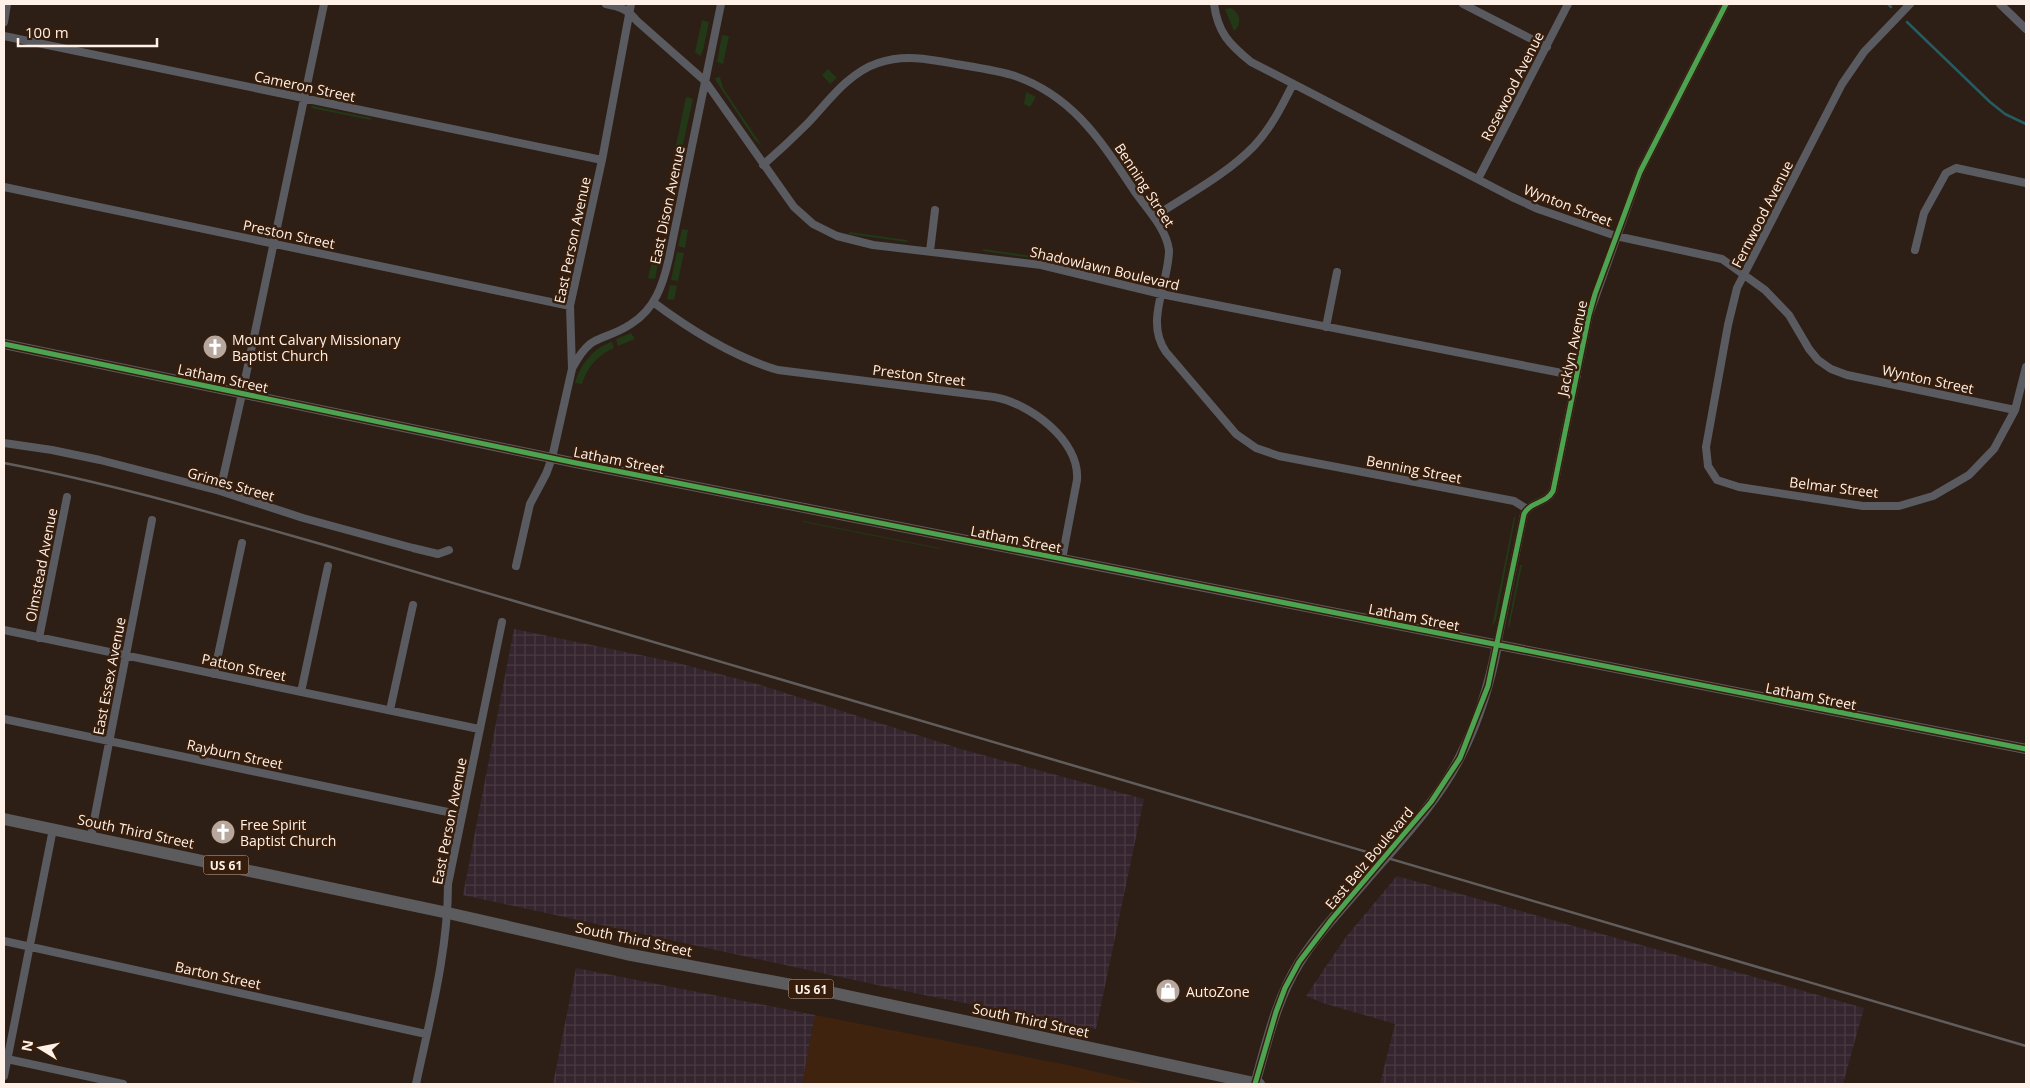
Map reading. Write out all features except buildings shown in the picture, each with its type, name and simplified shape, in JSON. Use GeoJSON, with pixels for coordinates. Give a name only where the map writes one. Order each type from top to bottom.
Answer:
{"type":"FeatureCollection","features":[{"type":"Feature","properties":{"kind":"main road","name":"South Third Street"},"geometry":{"type":"LineString","coordinates":[[4,819],[448,913],[626,954],[828,992],[1256,1084]]}},
{"type":"Feature","properties":{"kind":"street"},"geometry":{"type":"LineString","coordinates":[[4,22],[8,4]]}},
{"type":"Feature","properties":{"kind":"street"},"geometry":{"type":"LineString","coordinates":[[220,492],[324,4]]}},
{"type":"Feature","properties":{"kind":"street","name":"Shadowlawn Boulevard"},"geometry":{"type":"LineString","coordinates":[[606,4],[630,8],[637,21],[705,81],[794,206],[807,219],[822,229],[858,242],[1041,265],[1162,294],[1576,376]]}},
{"type":"Feature","properties":{"kind":"street","name":"East Dison Avenue"},"geometry":{"type":"LineString","coordinates":[[572,369],[583,350],[589,344],[630,325],[642,316],[653,302],[664,281],[721,4]]}},
{"type":"Feature","properties":{"kind":"street","name":"Wynton Street"},"geometry":{"type":"LineString","coordinates":[[1214,4],[1220,28],[1227,41],[1251,62],[1533,207],[1616,236],[1722,259],[1765,290],[1789,315],[1809,349],[1818,360],[1831,369],[1847,375],[2015,410]]}},
{"type":"Feature","properties":{"kind":"street"},"geometry":{"type":"LineString","coordinates":[[1463,4],[1546,47]]}},
{"type":"Feature","properties":{"kind":"street","name":"Rosewood Avenue"},"geometry":{"type":"LineString","coordinates":[[1478,178],[1568,4]]}},
{"type":"Feature","properties":{"kind":"street","name":"Jacklyn Avenue"},"geometry":{"type":"LineString","coordinates":[[1527,509],[1545,500],[1552,491],[1591,306],[1640,172],[1726,4]]}},
{"type":"Feature","properties":{"kind":"street","name":"Fernwood Avenue"},"geometry":{"type":"LineString","coordinates":[[1708,466],[1706,447],[1728,325],[1737,288],[1842,84],[1864,52],[1910,4]]}},
{"type":"Feature","properties":{"kind":"street"},"geometry":{"type":"LineString","coordinates":[[2000,4],[2026,29]]}},
{"type":"Feature","properties":{"kind":"street","name":"East Person Avenue"},"geometry":{"type":"LineString","coordinates":[[516,566],[530,504],[552,458],[572,369],[570,306],[602,160],[630,8]]}},
{"type":"Feature","properties":{"kind":"street","name":"Cameron Street"},"geometry":{"type":"LineString","coordinates":[[4,36],[602,160]]}},
{"type":"Feature","properties":{"kind":"street","name":"Benning Street"},"geometry":{"type":"LineString","coordinates":[[763,165],[782,150],[853,77],[878,63],[900,58],[918,58],[1013,76],[1034,84],[1064,102],[1091,128],[1154,217],[1168,244],[1168,261],[1156,321],[1157,334],[1163,348],[1231,429],[1249,444],[1262,451],[1288,458],[1514,502],[1527,509]]}},
{"type":"Feature","properties":{"kind":"street"},"geometry":{"type":"LineString","coordinates":[[1154,217],[1224,171],[1247,153],[1281,109],[1293,84]]}},
{"type":"Feature","properties":{"kind":"street"},"geometry":{"type":"LineString","coordinates":[[1915,250],[1924,213],[1946,173],[1956,168],[2026,183]]}},
{"type":"Feature","properties":{"kind":"street","name":"Preston Street"},"geometry":{"type":"LineString","coordinates":[[4,188],[570,306]]}},
{"type":"Feature","properties":{"kind":"street"},"geometry":{"type":"LineString","coordinates":[[930,251],[935,210]]}},
{"type":"Feature","properties":{"kind":"street"},"geometry":{"type":"LineString","coordinates":[[1326,327],[1337,272]]}},
{"type":"Feature","properties":{"kind":"street","name":"Preston Street"},"geometry":{"type":"LineString","coordinates":[[653,302],[723,347],[766,367],[796,373],[994,397],[1013,402],[1034,412],[1048,424],[1063,442],[1077,468],[1077,480],[1062,559]]}},
{"type":"Feature","properties":{"kind":"street","name":"Latham Street"},"geometry":{"type":"LineString","coordinates":[[4,344],[552,458],[2026,749]]}},
{"type":"Feature","properties":{"kind":"street","name":"Belmar Street"},"geometry":{"type":"LineString","coordinates":[[1708,466],[1717,480],[1739,487],[1863,506],[1899,506],[1933,496],[1968,475],[1994,449],[2015,410],[2026,367]]}},
{"type":"Feature","properties":{"kind":"street","name":"Grimes Street"},"geometry":{"type":"LineString","coordinates":[[4,444],[71,454],[220,492],[303,518],[438,554],[449,550]]}},
{"type":"Feature","properties":{"kind":"street","name":"Olmstead Avenue"},"geometry":{"type":"LineString","coordinates":[[39,638],[67,497]]}},
{"type":"Feature","properties":{"kind":"street"},"geometry":{"type":"LineString","coordinates":[[1497,645],[1522,521],[1527,509]]}},
{"type":"Feature","properties":{"kind":"street","name":"East Essex Avenue"},"geometry":{"type":"LineString","coordinates":[[91,836],[108,740],[152,520]]}},
{"type":"Feature","properties":{"kind":"street"},"geometry":{"type":"LineString","coordinates":[[214,674],[242,542]]}},
{"type":"Feature","properties":{"kind":"street"},"geometry":{"type":"LineString","coordinates":[[301,692],[328,566]]}},
{"type":"Feature","properties":{"kind":"street"},"geometry":{"type":"LineString","coordinates":[[390,710],[413,605]]}},
{"type":"Feature","properties":{"kind":"street","name":"East Person Avenue"},"geometry":{"type":"LineString","coordinates":[[416,1084],[444,945],[448,913],[448,884],[502,622]]}},
{"type":"Feature","properties":{"kind":"street","name":"Patton Street"},"geometry":{"type":"LineString","coordinates":[[4,630],[479,729]]}},
{"type":"Feature","properties":{"kind":"street","name":"East Belz Boulevard"},"geometry":{"type":"LineString","coordinates":[[1256,1084],[1276,1012],[1285,988],[1300,962],[1331,920],[1431,802],[1460,758],[1484,700],[1497,645]]}},
{"type":"Feature","properties":{"kind":"street","name":"Rayburn Street"},"geometry":{"type":"LineString","coordinates":[[4,719],[462,815]]}},
{"type":"Feature","properties":{"kind":"street"},"geometry":{"type":"LineString","coordinates":[[4,1076],[53,829]]}},
{"type":"Feature","properties":{"kind":"street","name":"Barton Street"},"geometry":{"type":"LineString","coordinates":[[4,941],[426,1034]]}},
{"type":"Feature","properties":{"kind":"street"},"geometry":{"type":"LineString","coordinates":[[7,1059],[123,1084]]}},
{"type":"Feature","properties":{"kind":"shaded area"},"geometry":{"type":"Polygon","coordinates":[[[514,629],[674,662],[757,684],[961,749],[1144,799],[1096,1029],[914,993],[463,895],[514,629]]]}},
{"type":"Feature","properties":{"kind":"shaded area"},"geometry":{"type":"Polygon","coordinates":[[[1397,876],[1864,1008],[1843,1084],[1380,1084],[1395,1024],[1323,1003],[1306,996],[1346,937],[1397,876]]]}},
{"type":"Feature","properties":{"kind":"shaded area"},"geometry":{"type":"Polygon","coordinates":[[[576,968],[815,1015],[802,1084],[553,1084],[576,968]]]}},
{"type":"Feature","properties":{"kind":"shaded area"},"geometry":{"type":"Polygon","coordinates":[[[815,1015],[1067,1065],[1148,1084],[802,1084],[815,1015]]]}},
{"type":"Feature","properties":{"kind":"green space"},"geometry":{"type":"Polygon","coordinates":[[[1231,8],[1237,13],[1239,19],[1237,28],[1234,31],[1225,9],[1231,8]]]}},
{"type":"Feature","properties":{"kind":"green space"},"geometry":{"type":"Polygon","coordinates":[[[702,20],[709,22],[700,56],[695,52],[702,20]]]}},
{"type":"Feature","properties":{"kind":"green space"},"geometry":{"type":"Polygon","coordinates":[[[722,35],[729,36],[723,64],[717,62],[722,35]]]}},
{"type":"Feature","properties":{"kind":"green space"},"geometry":{"type":"Polygon","coordinates":[[[828,69],[837,78],[830,84],[822,75],[828,69]]]}},
{"type":"Feature","properties":{"kind":"green space"},"geometry":{"type":"Polygon","coordinates":[[[720,77],[723,88],[762,146],[755,140],[716,81],[715,78],[720,77]]]}},
{"type":"Feature","properties":{"kind":"green space"},"geometry":{"type":"Polygon","coordinates":[[[1026,92],[1036,97],[1030,107],[1024,104],[1026,92]]]}},
{"type":"Feature","properties":{"kind":"green space"},"geometry":{"type":"Polygon","coordinates":[[[686,97],[693,99],[677,171],[671,169],[686,97]]]}},
{"type":"Feature","properties":{"kind":"green space"},"geometry":{"type":"Polygon","coordinates":[[[312,106],[371,118],[371,120],[311,108],[312,106]]]}},
{"type":"Feature","properties":{"kind":"green space"},"geometry":{"type":"Polygon","coordinates":[[[670,174],[677,176],[673,192],[667,190],[670,174]]]}},
{"type":"Feature","properties":{"kind":"green space"},"geometry":{"type":"Polygon","coordinates":[[[666,195],[673,196],[669,213],[662,212],[666,195]]]}},
{"type":"Feature","properties":{"kind":"green space"},"geometry":{"type":"Polygon","coordinates":[[[682,229],[688,230],[685,248],[678,246],[682,229]]]}},
{"type":"Feature","properties":{"kind":"green space"},"geometry":{"type":"Polygon","coordinates":[[[849,232],[907,240],[907,242],[849,234],[849,232]]]}},
{"type":"Feature","properties":{"kind":"green space"},"geometry":{"type":"Polygon","coordinates":[[[983,249],[1040,257],[1039,259],[983,251],[983,249]]]}},
{"type":"Feature","properties":{"kind":"green space"},"geometry":{"type":"Polygon","coordinates":[[[677,252],[684,253],[678,281],[671,280],[677,252]]]}},
{"type":"Feature","properties":{"kind":"green space"},"geometry":{"type":"Polygon","coordinates":[[[653,257],[659,259],[655,279],[648,278],[653,257]]]}},
{"type":"Feature","properties":{"kind":"green space"},"geometry":{"type":"Polygon","coordinates":[[[670,285],[677,286],[674,300],[667,299],[670,285]]]}},
{"type":"Feature","properties":{"kind":"green space"},"geometry":{"type":"Polygon","coordinates":[[[631,333],[635,339],[618,346],[616,339],[631,333]]]}},
{"type":"Feature","properties":{"kind":"green space"},"geometry":{"type":"Polygon","coordinates":[[[612,342],[614,348],[594,362],[582,384],[575,383],[584,363],[599,348],[612,342]]]}},
{"type":"Feature","properties":{"kind":"green space"},"geometry":{"type":"Polygon","coordinates":[[[1514,517],[1516,517],[1496,620],[1492,626],[1514,517]]]}},
{"type":"Feature","properties":{"kind":"green space"},"geometry":{"type":"Polygon","coordinates":[[[803,522],[940,548],[940,549],[803,522]]]}},
{"type":"Feature","properties":{"kind":"green space"},"geometry":{"type":"Polygon","coordinates":[[[1520,565],[1522,565],[1509,629],[1508,625],[1520,565]]]}},
{"type":"Feature","properties":{"kind":"waterway"},"geometry":{"type":"LineString","coordinates":[[1888,4],[1891,7]]}},
{"type":"Feature","properties":{"kind":"waterway"},"geometry":{"type":"LineString","coordinates":[[1907,22],[1990,102],[2005,114],[2026,124]]}},
{"type":"Feature","properties":{"kind":"railway"},"geometry":{"type":"LineString","coordinates":[[4,463],[128,491],[331,547],[2026,1046]]}},
{"type":"Feature","properties":{"kind":"cycle path"},"geometry":{"type":"LineString","coordinates":[[1255,1084],[1276,1012],[1285,988],[1299,962],[1331,920],[1431,802],[1460,758],[1488,686],[1524,514],[1530,507],[1546,498],[1553,491],[1595,294],[1640,172],[1726,4]]}},
{"type":"Feature","properties":{"kind":"cycle path"},"geometry":{"type":"LineString","coordinates":[[4,344],[576,463],[2026,749]]}},
{"type":"Feature","properties":{"kind":"place","name":"Mount Calvary Missionary Baptist Church"},"geometry":{"type":"Point","coordinates":[215,347]}},
{"type":"Feature","properties":{"kind":"place","name":"Free Spirit Baptist Church"},"geometry":{"type":"Point","coordinates":[223,832]}},
{"type":"Feature","properties":{"kind":"place","name":"AutoZone"},"geometry":{"type":"Point","coordinates":[1168,991]}}]}
